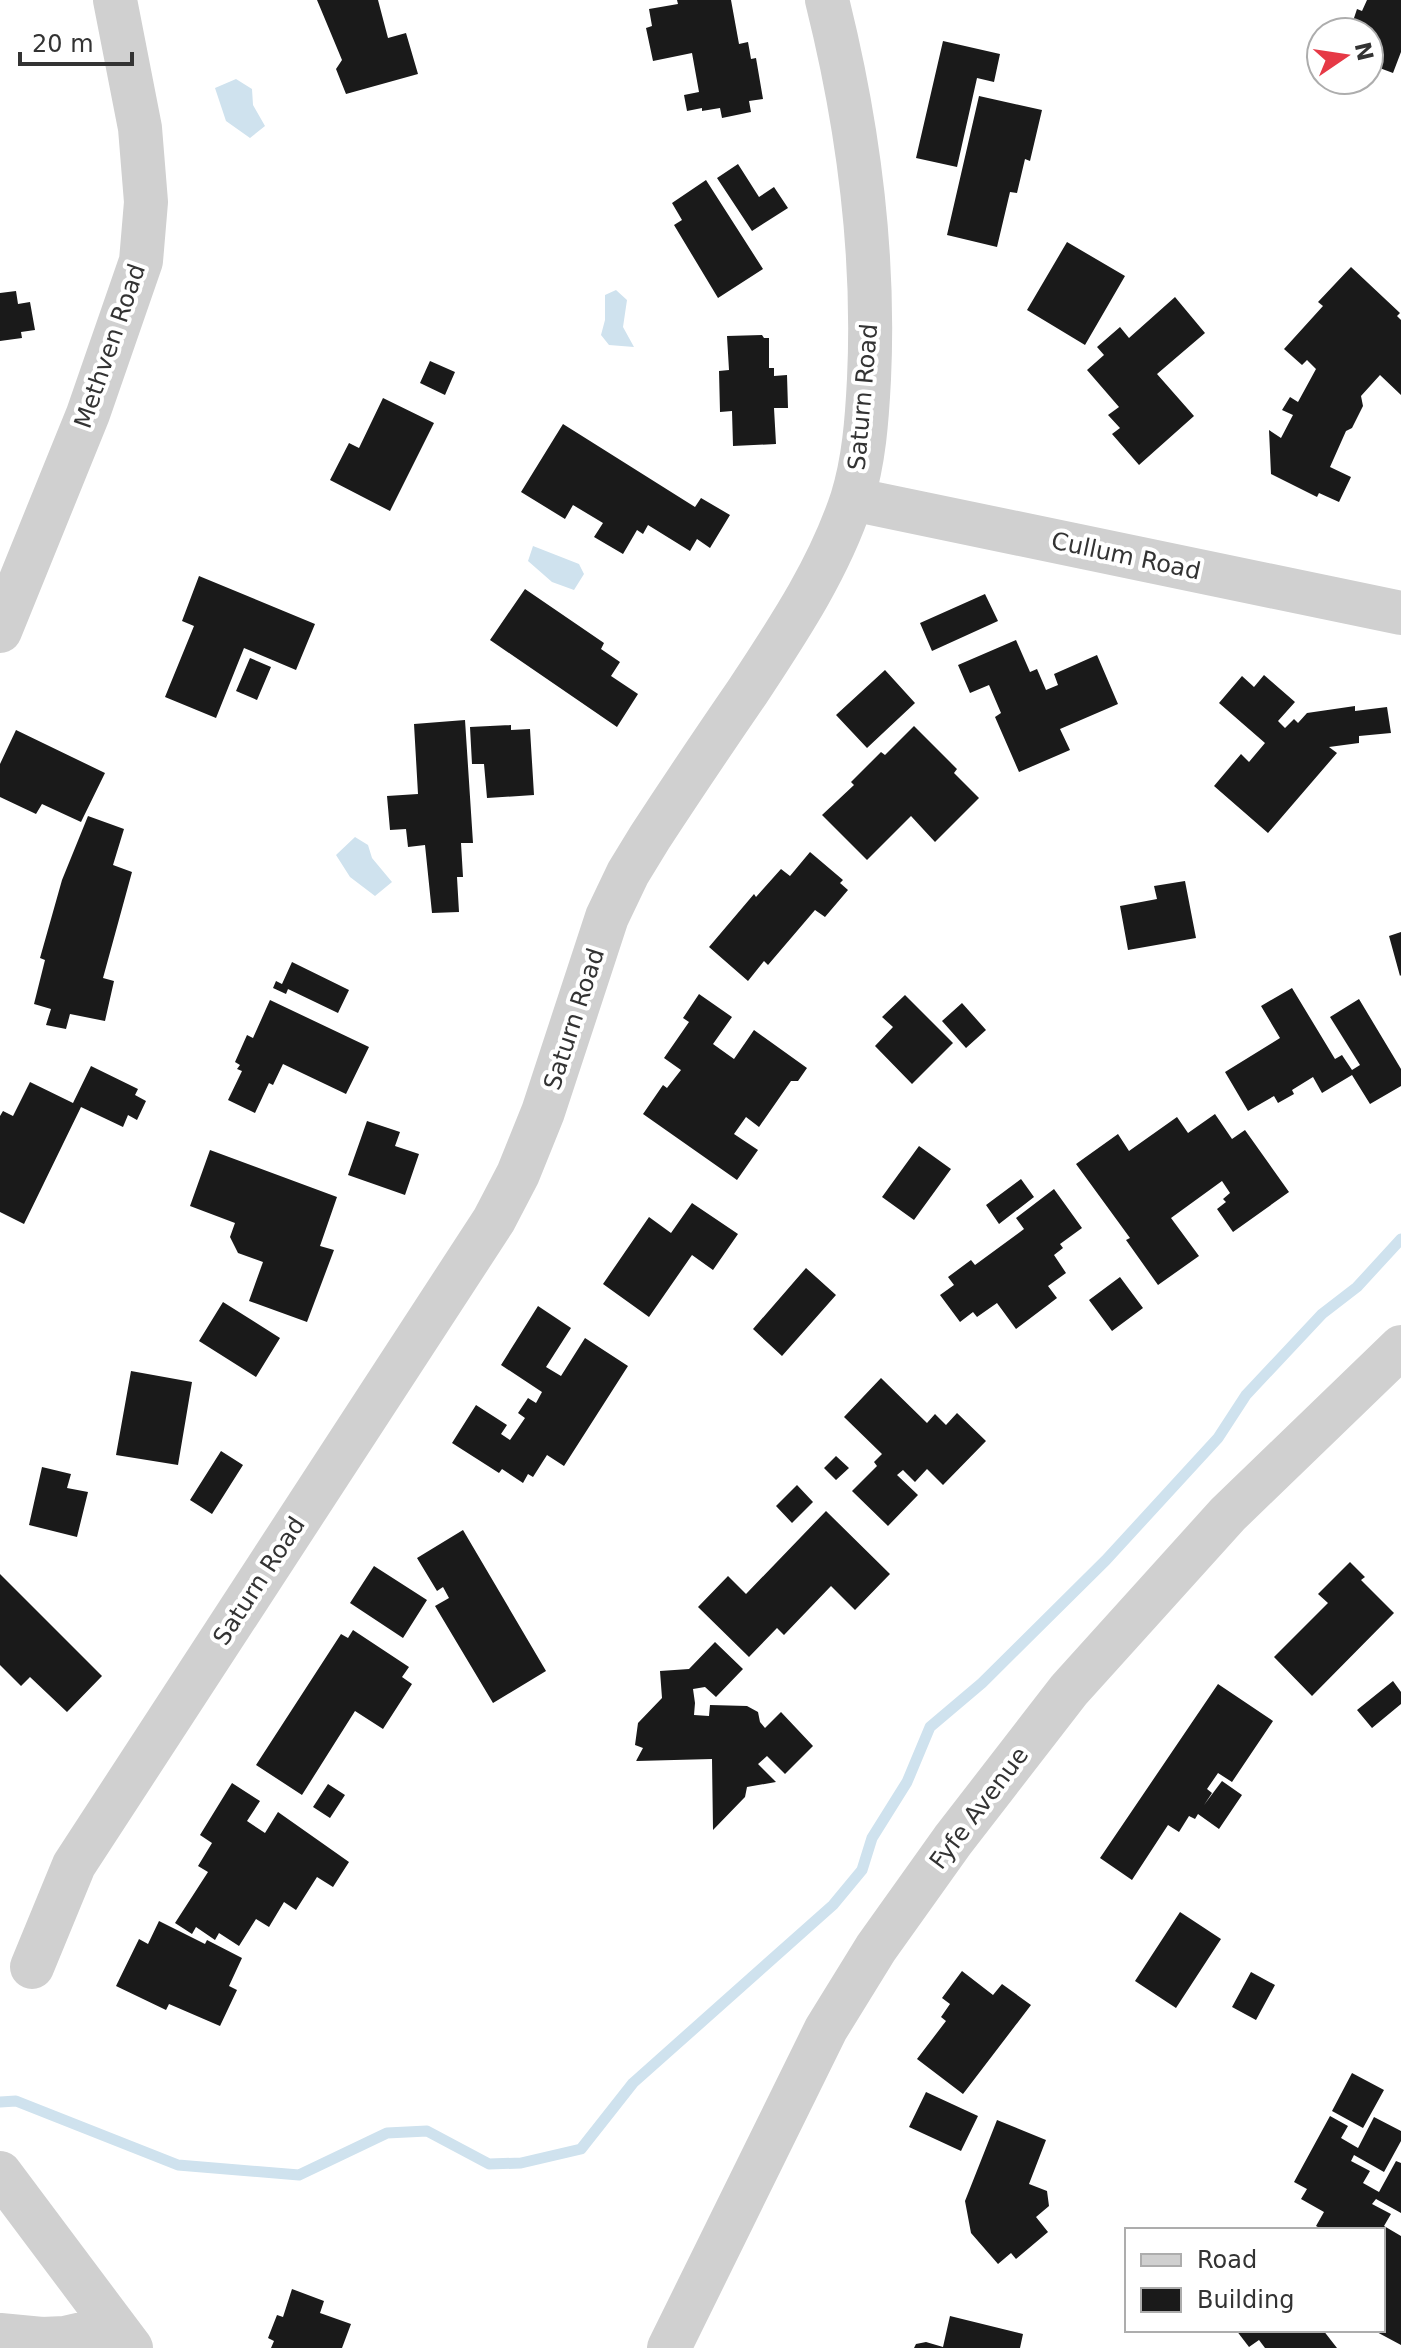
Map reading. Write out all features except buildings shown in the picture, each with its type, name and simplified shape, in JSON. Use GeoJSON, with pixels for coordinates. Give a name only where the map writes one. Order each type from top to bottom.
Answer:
{"type":"FeatureCollection","features":[{"type":"Feature","properties":{"kind":"street","name":"Methven Road"},"geometry":{"type":"LineString","coordinates":[[0,631],[88,414],[141,261],[146,202],[140,128],[115,0]]}},
{"type":"Feature","properties":{"kind":"street","name":"Saturn Road"},"geometry":{"type":"LineString","coordinates":[[32,1967],[74,1865],[494,1220],[518,1174],[543,1112],[607,917],[628,873],[801,611],[828,559],[852,499],[859,471],[867,418],[870,344],[868,255],[861,172],[851,104],[827,0]]}},
{"type":"Feature","properties":{"kind":"street","name":"Cullum Road"},"geometry":{"type":"LineString","coordinates":[[852,499],[1401,613]]}},
{"type":"Feature","properties":{"kind":"street","name":"Fyfe Avenue"},"geometry":{"type":"LineString","coordinates":[[669,2348],[826,2029],[876,1948],[953,1840],[1069,1690],[1217,1526],[1401,1347]]}},
{"type":"Feature","properties":{"kind":"street"},"geometry":{"type":"LineString","coordinates":[[0,2173],[122,2337]]}},
{"type":"Feature","properties":{"kind":"street"},"geometry":{"type":"LineString","coordinates":[[0,2335],[42,2339],[122,2337]]}},
{"type":"Feature","properties":{"kind":"water"},"geometry":{"type":"Polygon","coordinates":[[[236,79],[252,89],[253,105],[265,126],[250,138],[226,121],[215,88],[236,79]]]}},
{"type":"Feature","properties":{"kind":"water"},"geometry":{"type":"Polygon","coordinates":[[[616,290],[627,300],[623,327],[634,347],[609,345],[601,335],[605,320],[605,295],[616,290]]]}},
{"type":"Feature","properties":{"kind":"water"},"geometry":{"type":"Polygon","coordinates":[[[533,546],[579,564],[584,574],[574,590],[552,582],[528,561],[533,546]]]}},
{"type":"Feature","properties":{"kind":"water"},"geometry":{"type":"Polygon","coordinates":[[[355,837],[368,845],[372,858],[392,882],[375,896],[350,877],[336,855],[355,837]]]}},
{"type":"Feature","properties":{"kind":"waterway"},"geometry":{"type":"LineString","coordinates":[[0,2102],[16,2101],[178,2165],[299,2175],[387,2133],[427,2131],[489,2164],[521,2163],[581,2149],[633,2083],[833,1905],[862,1870],[872,1838],[907,1782],[930,1727],[982,1683],[1106,1560],[1218,1438],[1246,1395],[1322,1314],[1357,1287],[1401,1239]]}}]}
